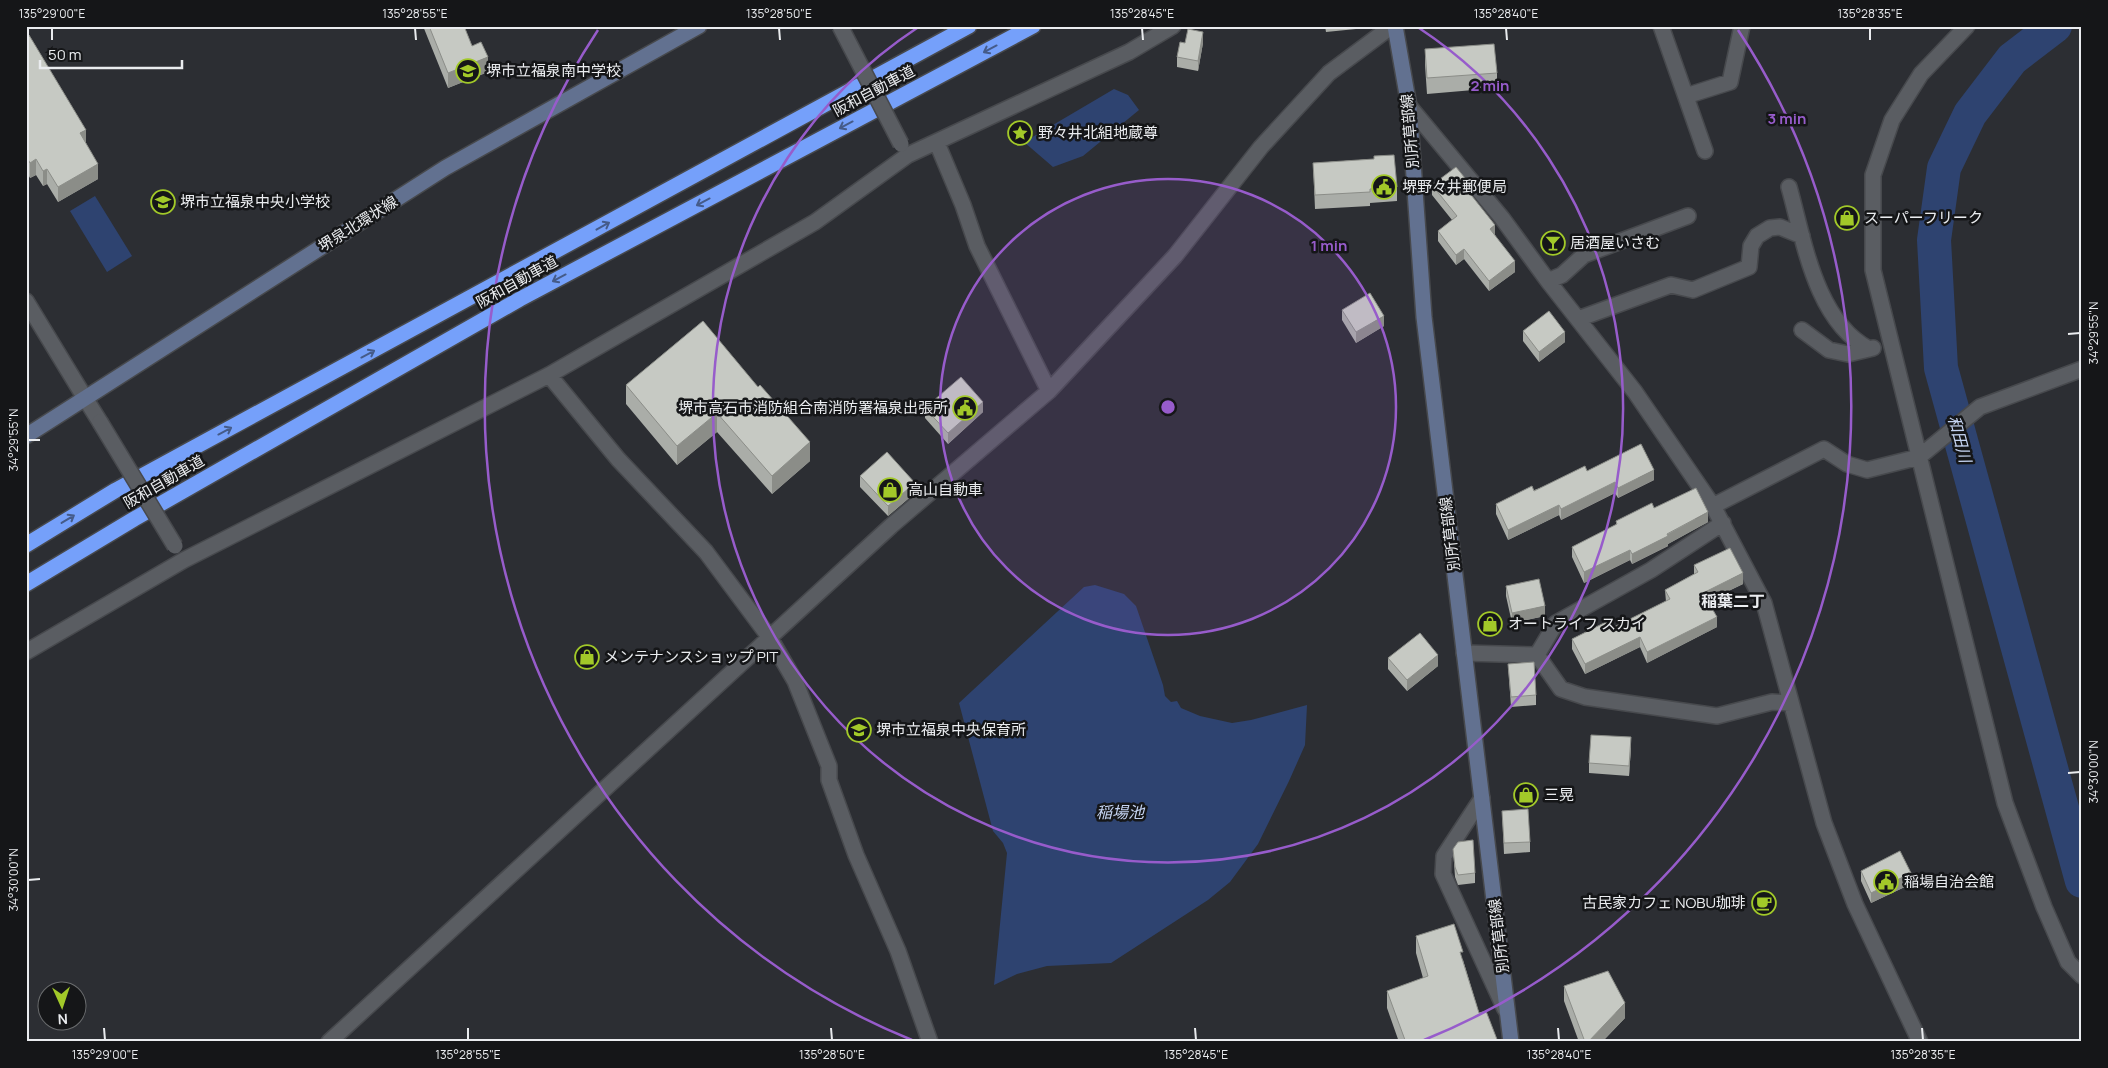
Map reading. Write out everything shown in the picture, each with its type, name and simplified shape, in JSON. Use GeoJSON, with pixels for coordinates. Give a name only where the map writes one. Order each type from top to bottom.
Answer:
{"type":"FeatureCollection","features":[{"type":"Feature","properties":{"kind":"highway","name":"阪和自動車道"},"geometry":{"type":"LineString","coordinates":[[26,545],[116,490],[969,26]]}},
{"type":"Feature","properties":{"kind":"highway","name":"阪和自動車道"},"geometry":{"type":"LineString","coordinates":[[26,584],[134,519],[520,299],[1033,26]]}},
{"type":"Feature","properties":{"kind":"main road","name":"堺泉北環状線"},"geometry":{"type":"LineString","coordinates":[[26,436],[445,168],[699,26]]}},
{"type":"Feature","properties":{"kind":"main road","name":"別所草部線"},"geometry":{"type":"LineString","coordinates":[[1394,26],[1409,106],[1424,317],[1511,1042]]}},
{"type":"Feature","properties":{"kind":"street"},"geometry":{"type":"LineString","coordinates":[[840,26],[905,149]]}},
{"type":"Feature","properties":{"kind":"street"},"geometry":{"type":"LineString","coordinates":[[26,652],[184,560],[549,375],[815,222],[905,149],[937,143],[1129,52],[1172,26]]}},
{"type":"Feature","properties":{"kind":"street"},"geometry":{"type":"LineString","coordinates":[[329,1042],[891,526],[1049,391],[1175,256],[1261,147],[1329,74],[1394,26]]}},
{"type":"Feature","properties":{"kind":"street"},"geometry":{"type":"LineString","coordinates":[[1661,26],[1704,151]]}},
{"type":"Feature","properties":{"kind":"street"},"geometry":{"type":"LineString","coordinates":[[1686,96],[1730,82],[1742,26]]}},
{"type":"Feature","properties":{"kind":"street"},"geometry":{"type":"LineString","coordinates":[[1968,26],[1921,74],[1892,120],[1873,175],[1873,270],[2005,803],[2047,915],[2068,962],[2082,976]]}},
{"type":"Feature","properties":{"kind":"street"},"geometry":{"type":"LineString","coordinates":[[1409,106],[1502,218],[1548,281],[1635,392],[1723,523],[1764,603],[1824,823],[1856,904],[1920,1042]]}},
{"type":"Feature","properties":{"kind":"street"},"geometry":{"type":"LineString","coordinates":[[937,143],[963,204],[977,246],[1049,391]]}},
{"type":"Feature","properties":{"kind":"street"},"geometry":{"type":"LineString","coordinates":[[1789,187],[1815,282],[1845,331],[1858,343],[1869,349]]}},
{"type":"Feature","properties":{"kind":"street"},"geometry":{"type":"LineString","coordinates":[[1548,281],[1562,275],[1584,255],[1688,216]]}},
{"type":"Feature","properties":{"kind":"street"},"geometry":{"type":"LineString","coordinates":[[1578,319],[1671,285],[1693,290],[1749,267],[1751,246],[1757,236],[1770,228],[1780,227],[1802,236]]}},
{"type":"Feature","properties":{"kind":"street"},"geometry":{"type":"LineString","coordinates":[[26,301],[184,560]]}},
{"type":"Feature","properties":{"kind":"street"},"geometry":{"type":"LineString","coordinates":[[1802,330],[1828,350],[1848,354],[1891,346]]}},
{"type":"Feature","properties":{"kind":"street"},"geometry":{"type":"LineString","coordinates":[[1713,506],[1824,449],[1847,464],[1866,470],[1919,457],[1980,407],[2082,369]]}},
{"type":"Feature","properties":{"kind":"street"},"geometry":{"type":"LineString","coordinates":[[549,375],[618,458],[706,552],[770,638],[795,681],[829,766],[829,780],[856,855],[898,951],[930,1042]]}},
{"type":"Feature","properties":{"kind":"street"},"geometry":{"type":"LineString","coordinates":[[1538,655],[1556,623],[1650,570],[1723,523]]}},
{"type":"Feature","properties":{"kind":"street"},"geometry":{"type":"LineString","coordinates":[[1464,653],[1538,655]]}},
{"type":"Feature","properties":{"kind":"street"},"geometry":{"type":"LineString","coordinates":[[1538,655],[1561,689],[1586,697],[1717,716],[1772,702],[1791,703]]}},
{"type":"Feature","properties":{"kind":"street"},"geometry":{"type":"LineString","coordinates":[[1482,798],[1444,856],[1444,874],[1508,1015]]}},
{"type":"Feature","properties":{"kind":"water"},"geometry":{"type":"Polygon","coordinates":[[[1114,89],[1128,95],[1139,110],[1083,156],[1053,167],[1024,142],[1114,89]]]}},
{"type":"Feature","properties":{"kind":"water"},"geometry":{"type":"Polygon","coordinates":[[[95,196],[132,256],[107,272],[70,211],[95,196]]]}},
{"type":"Feature","properties":{"kind":"water","name":"稲場池"},"geometry":{"type":"Polygon","coordinates":[[[1095,585],[1124,594],[1136,606],[1165,696],[1171,702],[1177,701],[1181,708],[1200,716],[1232,723],[1251,720],[1307,705],[1305,745],[1258,844],[1230,882],[1208,900],[1111,963],[1047,966],[1017,974],[994,985],[1007,853],[1003,843],[993,831],[959,703],[1084,587],[1095,585]]]}},
{"type":"Feature","properties":{"kind":"building"},"geometry":{"type":"Polygon","coordinates":[[[429,26],[464,26],[472,46],[481,42],[488,57],[448,73],[429,26]]]}},
{"type":"Feature","properties":{"kind":"building"},"geometry":{"type":"Polygon","coordinates":[[[1188,29],[1203,32],[1198,61],[1177,57],[1180,42],[1185,43],[1188,29]]]}},
{"type":"Feature","properties":{"kind":"building"},"geometry":{"type":"Polygon","coordinates":[[[29,35],[86,130],[80,133],[98,164],[58,187],[47,169],[43,171],[36,159],[30,163],[26,156],[26,37],[29,35]]]}},
{"type":"Feature","properties":{"kind":"building"},"geometry":{"type":"Polygon","coordinates":[[[1494,44],[1497,73],[1427,78],[1425,49],[1494,44]]]}},
{"type":"Feature","properties":{"kind":"building"},"geometry":{"type":"Polygon","coordinates":[[[1394,155],[1397,187],[1370,189],[1370,192],[1315,195],[1313,163],[1374,159],[1374,156],[1394,155]]]}},
{"type":"Feature","properties":{"kind":"building"},"geometry":{"type":"Polygon","coordinates":[[[1456,167],[1469,183],[1464,186],[1495,225],[1490,229],[1515,261],[1489,281],[1464,249],[1456,255],[1438,231],[1457,216],[1432,185],[1456,167]]]}},
{"type":"Feature","properties":{"kind":"building"},"geometry":{"type":"Polygon","coordinates":[[[1370,293],[1384,316],[1356,332],[1342,310],[1370,293]]]}},
{"type":"Feature","properties":{"kind":"building"},"geometry":{"type":"Polygon","coordinates":[[[1549,311],[1565,332],[1539,352],[1523,331],[1549,311]]]}},
{"type":"Feature","properties":{"kind":"building"},"geometry":{"type":"Polygon","coordinates":[[[703,321],[758,387],[760,385],[810,442],[772,476],[717,413],[677,446],[626,385],[703,321]]]}},
{"type":"Feature","properties":{"kind":"building"},"geometry":{"type":"Polygon","coordinates":[[[961,377],[983,402],[948,433],[925,408],[961,377]]]}},
{"type":"Feature","properties":{"kind":"building"},"geometry":{"type":"Polygon","coordinates":[[[1641,444],[1654,470],[1618,488],[1615,482],[1561,509],[1559,505],[1508,530],[1496,504],[1532,486],[1534,491],[1585,466],[1587,471],[1641,444]]]}},
{"type":"Feature","properties":{"kind":"building"},"geometry":{"type":"Polygon","coordinates":[[[887,452],[915,483],[888,506],[860,476],[887,452]]]}},
{"type":"Feature","properties":{"kind":"building"},"geometry":{"type":"Polygon","coordinates":[[[1696,488],[1708,512],[1667,534],[1668,536],[1632,554],[1630,550],[1584,572],[1572,547],[1617,524],[1616,521],[1652,503],[1654,508],[1696,488]]]}},
{"type":"Feature","properties":{"kind":"building"},"geometry":{"type":"Polygon","coordinates":[[[1730,548],[1743,573],[1703,593],[1717,617],[1647,652],[1640,637],[1585,664],[1572,639],[1608,621],[1612,628],[1670,599],[1665,590],[1698,572],[1694,565],[1730,548]]]}},
{"type":"Feature","properties":{"kind":"building"},"geometry":{"type":"Polygon","coordinates":[[[1539,579],[1545,606],[1512,613],[1506,586],[1539,579]]]}},
{"type":"Feature","properties":{"kind":"building"},"geometry":{"type":"Polygon","coordinates":[[[1420,633],[1438,655],[1407,680],[1388,658],[1420,633]]]}},
{"type":"Feature","properties":{"kind":"building"},"geometry":{"type":"Polygon","coordinates":[[[1534,662],[1536,695],[1511,697],[1508,664],[1534,662]]]}},
{"type":"Feature","properties":{"kind":"building"},"geometry":{"type":"Polygon","coordinates":[[[1591,735],[1631,737],[1629,766],[1589,763],[1591,735]]]}},
{"type":"Feature","properties":{"kind":"building"},"geometry":{"type":"Polygon","coordinates":[[[1528,809],[1530,842],[1504,843],[1502,811],[1528,809]]]}},
{"type":"Feature","properties":{"kind":"building"},"geometry":{"type":"Polygon","coordinates":[[[1473,840],[1475,873],[1458,875],[1453,849],[1458,842],[1473,840]]]}},
{"type":"Feature","properties":{"kind":"building"},"geometry":{"type":"Polygon","coordinates":[[[1900,851],[1911,873],[1871,893],[1861,871],[1900,851]]]}},
{"type":"Feature","properties":{"kind":"building"},"geometry":{"type":"Polygon","coordinates":[[[1454,924],[1463,952],[1460,952],[1479,1013],[1486,1011],[1498,1042],[1401,1042],[1405,1040],[1387,991],[1428,976],[1416,936],[1454,924]]]}},
{"type":"Feature","properties":{"kind":"building"},"geometry":{"type":"Polygon","coordinates":[[[1608,971],[1625,1003],[1588,1042],[1585,1042],[1564,986],[1608,971]]]}},
{"type":"Feature","properties":{"kind":"waterway","name":"和田川"},"geometry":{"type":"LineString","coordinates":[[2055,26],[2012,59],[1970,114],[1944,168],[1934,240],[1941,368],[2082,881]]}},
{"type":"Feature","properties":{"kind":"place","name":"堺市立福泉南中学校"},"geometry":{"type":"Point","coordinates":[468,71]}},
{"type":"Feature","properties":{"kind":"place","name":"野々井北組地蔵尊"},"geometry":{"type":"Point","coordinates":[1020,133]}},
{"type":"Feature","properties":{"kind":"place","name":"堺野々井郵便局"},"geometry":{"type":"Point","coordinates":[1384,187]}},
{"type":"Feature","properties":{"kind":"place","name":"堺市立福泉中央小学校"},"geometry":{"type":"Point","coordinates":[163,202]}},
{"type":"Feature","properties":{"kind":"place","name":"スーパーフリーク"},"geometry":{"type":"Point","coordinates":[1847,218]}},
{"type":"Feature","properties":{"kind":"place","name":"居酒屋いさむ"},"geometry":{"type":"Point","coordinates":[1553,243]}},
{"type":"Feature","properties":{"kind":"place","name":"堺市高石市消防組合南消防署福泉出張所"},"geometry":{"type":"Point","coordinates":[965,408]}},
{"type":"Feature","properties":{"kind":"place","name":"高山自動車"},"geometry":{"type":"Point","coordinates":[890,490]}},
{"type":"Feature","properties":{"kind":"place","name":"オートライフ スカイ"},"geometry":{"type":"Point","coordinates":[1490,624]}},
{"type":"Feature","properties":{"kind":"place","name":"メンテナンスショップ PIT"},"geometry":{"type":"Point","coordinates":[587,657]}},
{"type":"Feature","properties":{"kind":"place","name":"堺市立福泉中央保育所"},"geometry":{"type":"Point","coordinates":[859,730]}},
{"type":"Feature","properties":{"kind":"place","name":"三晃"},"geometry":{"type":"Point","coordinates":[1526,795]}},
{"type":"Feature","properties":{"kind":"place","name":"稲場自治会館"},"geometry":{"type":"Point","coordinates":[1886,882]}},
{"type":"Feature","properties":{"kind":"place","name":"古民家カフェ NOBU珈琲"},"geometry":{"type":"Point","coordinates":[1764,903]}},
{"type":"Feature","properties":{"kind":"district","name":"稲葉二丁"},"geometry":{"type":"Point","coordinates":[1733,601]}}]}
